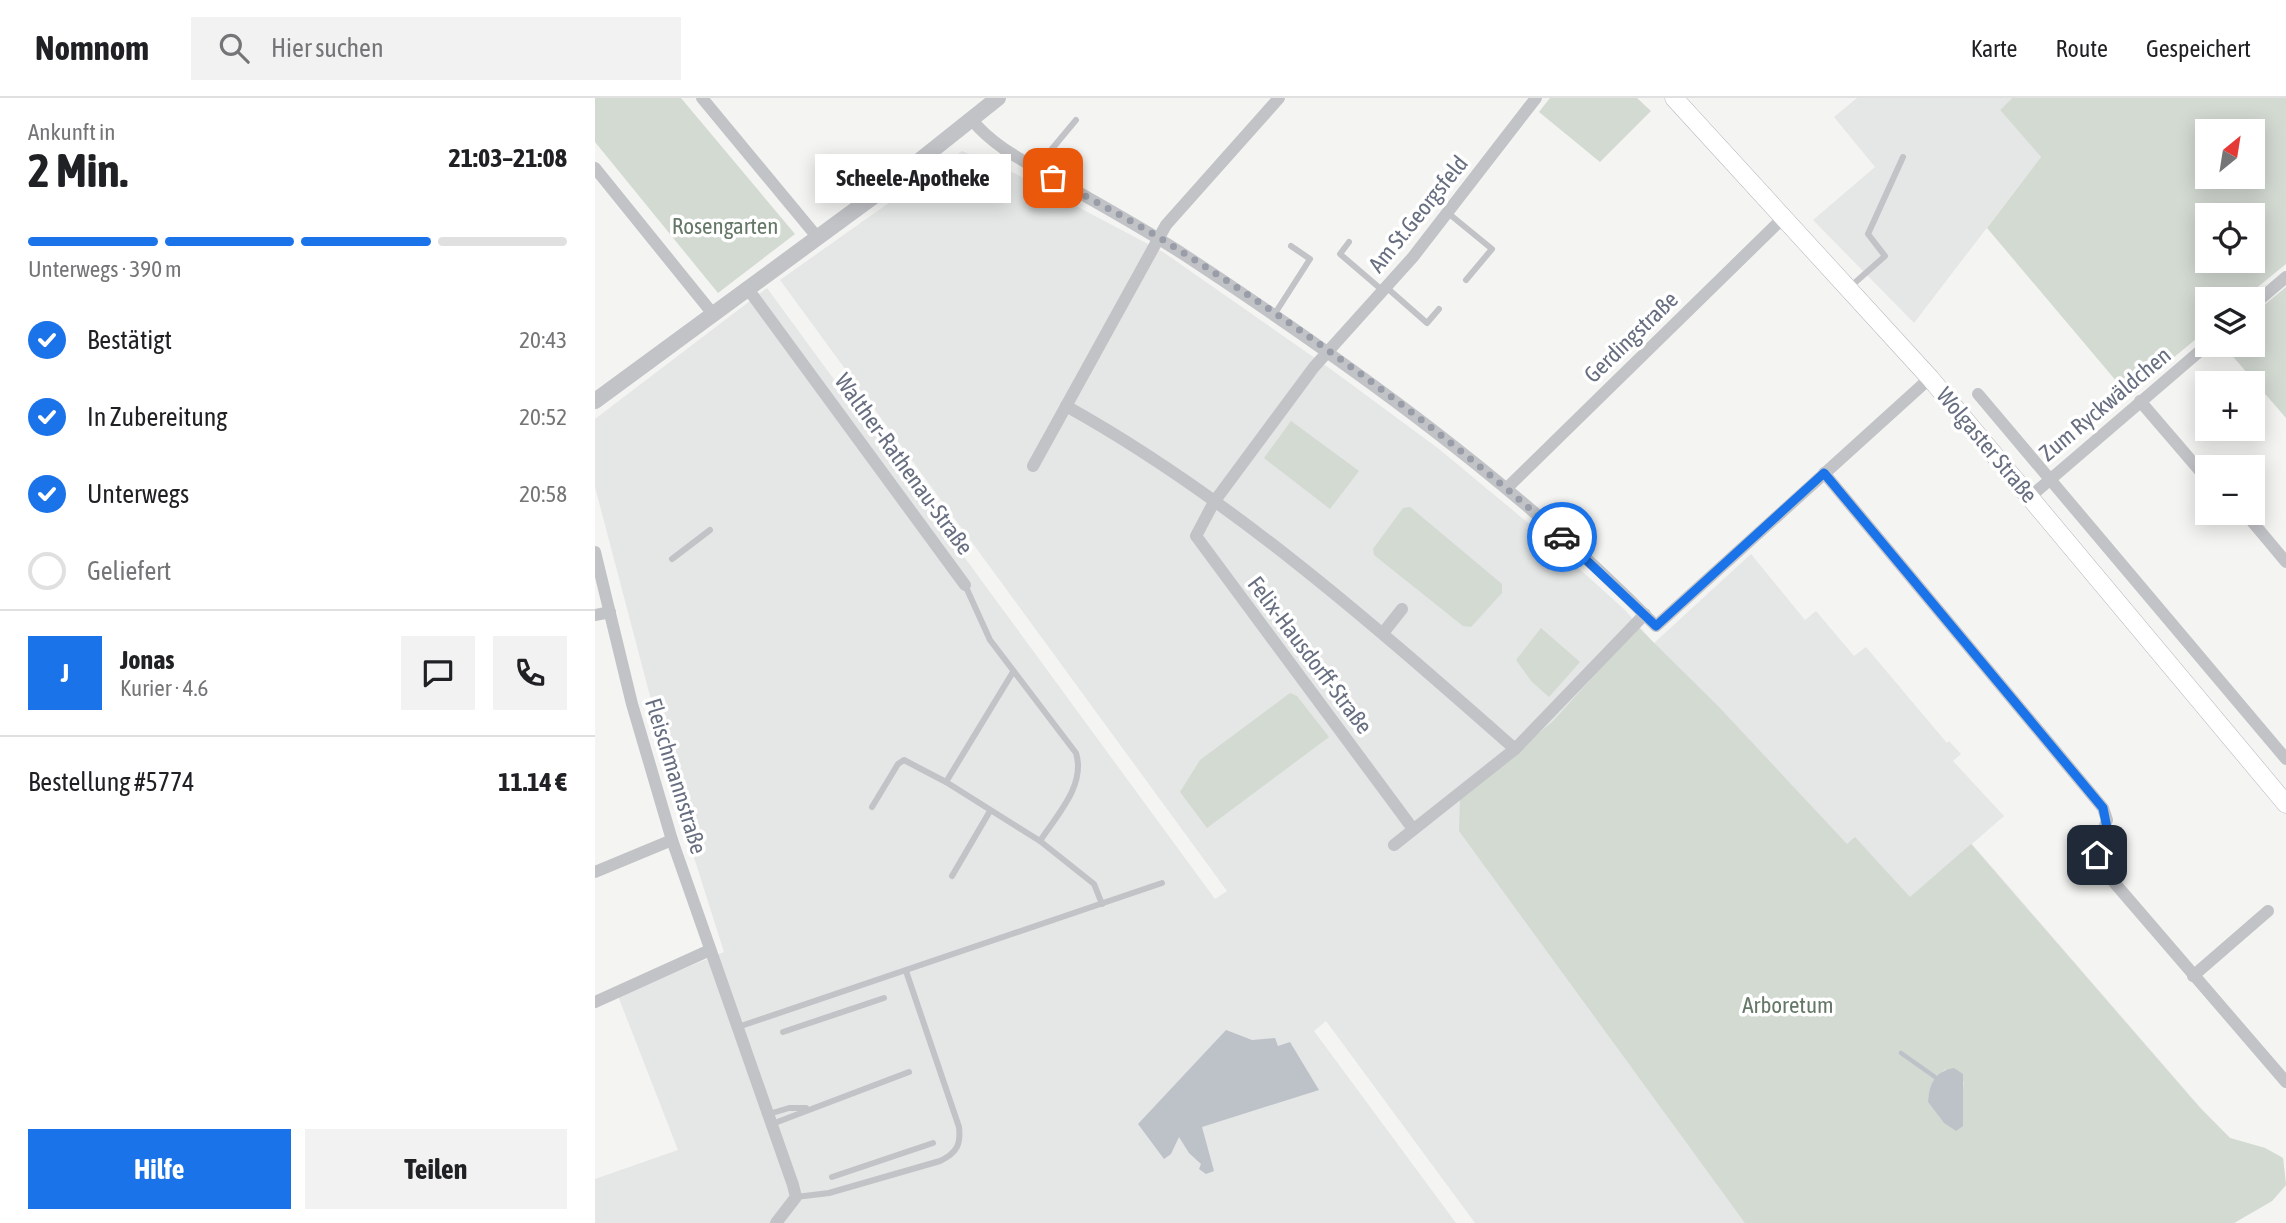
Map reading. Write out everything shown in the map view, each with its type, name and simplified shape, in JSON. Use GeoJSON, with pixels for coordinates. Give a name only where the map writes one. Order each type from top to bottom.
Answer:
{"type":"FeatureCollection","features":[{"type":"Feature","properties":{"kind":"main road","name":"Wolgaster Straße"},"geometry":{"type":"LineString","coordinates":[[1674,98],[1850,287],[1930,378],[2286,804]]}},
{"type":"Feature","properties":{"kind":"street"},"geometry":{"type":"LineString","coordinates":[[702,98],[818,238]]}},
{"type":"Feature","properties":{"kind":"street"},"geometry":{"type":"LineString","coordinates":[[595,401],[818,238],[998,98]]}},
{"type":"Feature","properties":{"kind":"street"},"geometry":{"type":"LineString","coordinates":[[1033,466],[1166,225],[1279,98]]}},
{"type":"Feature","properties":{"kind":"street","name":"Am St.Georgsfeld"},"geometry":{"type":"LineString","coordinates":[[1327,351],[1448,213],[1536,98]]}},
{"type":"Feature","properties":{"kind":"street"},"geometry":{"type":"LineString","coordinates":[[972,120],[1000,147],[1159,238],[1275,315],[1404,407],[1507,488],[1656,626],[1930,378]]}},
{"type":"Feature","properties":{"kind":"street"},"geometry":{"type":"LineString","coordinates":[[595,168],[713,314]]}},
{"type":"Feature","properties":{"kind":"street","name":"Gerdingstraße"},"geometry":{"type":"LineString","coordinates":[[1507,488],[1785,216]]}},
{"type":"Feature","properties":{"kind":"street"},"geometry":{"type":"LineString","coordinates":[[2265,295],[2286,277]]}},
{"type":"Feature","properties":{"kind":"street","name":"Walther-Rathenau-Straße"},"geometry":{"type":"LineString","coordinates":[[748,289],[965,585]]}},
{"type":"Feature","properties":{"kind":"street","name":"Felix-Hausdorff-Straße"},"geometry":{"type":"LineString","coordinates":[[1327,351],[1214,502],[1196,536],[1413,829]]}},
{"type":"Feature","properties":{"kind":"street","name":"Zum Ryckwäldchen"},"geometry":{"type":"LineString","coordinates":[[2031,496],[2195,355]]}},
{"type":"Feature","properties":{"kind":"street","name":"Wolgaster Straße"},"geometry":{"type":"LineString","coordinates":[[1978,394],[2286,759]]}},
{"type":"Feature","properties":{"kind":"street"},"geometry":{"type":"LineString","coordinates":[[2140,401],[2195,465]]}},
{"type":"Feature","properties":{"kind":"street","name":"Felix-Hausdorff-Straße"},"geometry":{"type":"LineString","coordinates":[[1066,406],[1135,444],[1214,502],[1383,633],[1515,749]]}},
{"type":"Feature","properties":{"kind":"street"},"geometry":{"type":"LineString","coordinates":[[1824,473],[2103,808],[2107,820],[2098,845],[2100,866],[2286,1082]]}},
{"type":"Feature","properties":{"kind":"street"},"geometry":{"type":"LineString","coordinates":[[2255,525],[2286,562]]}},
{"type":"Feature","properties":{"kind":"street","name":"Fleischmannstraße"},"geometry":{"type":"LineString","coordinates":[[595,552],[632,704],[672,840],[796,1197]]}},
{"type":"Feature","properties":{"kind":"street"},"geometry":{"type":"LineString","coordinates":[[1383,633],[1402,609]]}},
{"type":"Feature","properties":{"kind":"street"},"geometry":{"type":"LineString","coordinates":[[595,615],[610,612]]}},
{"type":"Feature","properties":{"kind":"street"},"geometry":{"type":"LineString","coordinates":[[1394,845],[1515,749],[1645,614]]}},
{"type":"Feature","properties":{"kind":"street"},"geometry":{"type":"LineString","coordinates":[[595,872],[672,840]]}},
{"type":"Feature","properties":{"kind":"street"},"geometry":{"type":"LineString","coordinates":[[2193,976],[2268,911]]}},
{"type":"Feature","properties":{"kind":"street"},"geometry":{"type":"LineString","coordinates":[[595,1002],[710,950]]}},
{"type":"Feature","properties":{"kind":"street"},"geometry":{"type":"LineString","coordinates":[[776,1223],[796,1197]]}},
{"type":"Feature","properties":{"kind":"lane"},"geometry":{"type":"LineString","coordinates":[[1036,168],[1076,120]]}},
{"type":"Feature","properties":{"kind":"lane"},"geometry":{"type":"LineString","coordinates":[[1850,287],[1885,256],[1868,234],[1903,157]]}},
{"type":"Feature","properties":{"kind":"lane"},"geometry":{"type":"LineString","coordinates":[[1448,213],[1492,249],[1466,280]]}},
{"type":"Feature","properties":{"kind":"lane"},"geometry":{"type":"LineString","coordinates":[[1349,242],[1340,254],[1427,323],[1439,309]]}},
{"type":"Feature","properties":{"kind":"lane"},"geometry":{"type":"LineString","coordinates":[[1275,315],[1310,259],[1291,246]]}},
{"type":"Feature","properties":{"kind":"lane"},"geometry":{"type":"LineString","coordinates":[[672,559],[710,530]]}},
{"type":"Feature","properties":{"kind":"lane","name":"Walther-Rathenau-Straße"},"geometry":{"type":"LineString","coordinates":[[965,585],[990,640],[1076,753],[1080,766],[1078,781],[1040,841]]}},
{"type":"Feature","properties":{"kind":"lane"},"geometry":{"type":"LineString","coordinates":[[946,782],[1013,671]]}},
{"type":"Feature","properties":{"kind":"lane"},"geometry":{"type":"LineString","coordinates":[[872,807],[898,764],[904,760],[946,782],[1040,841],[1094,884],[1102,904]]}},
{"type":"Feature","properties":{"kind":"lane"},"geometry":{"type":"LineString","coordinates":[[952,876],[990,811]]}},
{"type":"Feature","properties":{"kind":"lane"},"geometry":{"type":"LineString","coordinates":[[738,1027],[1162,883]]}},
{"type":"Feature","properties":{"kind":"lane"},"geometry":{"type":"LineString","coordinates":[[796,1197],[829,1193],[940,1161],[951,1156],[958,1148],[958,1126],[906,971]]}},
{"type":"Feature","properties":{"kind":"lane"},"geometry":{"type":"LineString","coordinates":[[783,1032],[884,998]]}},
{"type":"Feature","properties":{"kind":"lane"},"geometry":{"type":"LineString","coordinates":[[770,1119],[789,1108],[808,1108],[909,1072]]}},
{"type":"Feature","properties":{"kind":"lane"},"geometry":{"type":"LineString","coordinates":[[832,1177],[933,1143]]}},
{"type":"Feature","properties":{"kind":"shaded area"},"geometry":{"type":"Polygon","coordinates":[[[1857,98],[2012,98],[2000,110],[2041,157],[1914,323],[1813,220],[1875,167],[1834,117],[1857,98]]]}},
{"type":"Feature","properties":{"kind":"shaded area"},"geometry":{"type":"Polygon","coordinates":[[[962,151],[1016,174],[1163,252],[1332,370],[1439,449],[1533,527],[1625,610],[1654,643],[1751,554],[1805,620],[1816,611],[1854,656],[1866,647],[1947,743],[1949,741],[1961,754],[1953,761],[2004,816],[1972,844],[2200,1107],[2230,1138],[2265,1148],[2283,1158],[2286,1185],[2272,1201],[2234,1223],[1475,1223],[1326,1021],[1314,1031],[1456,1223],[595,1223],[595,1179],[678,1150],[618,996],[724,952],[685,829],[595,487],[595,419],[767,288],[1215,899],[1227,891],[780,280],[962,151]]]}},
{"type":"Feature","properties":{"kind":"shaded area"},"geometry":{"type":"Polygon","coordinates":[[[1226,1030],[1252,1040],[1275,1038],[1278,1046],[1290,1042],[1319,1090],[1202,1127],[1214,1171],[1206,1174],[1199,1169],[1201,1164],[1189,1153],[1179,1137],[1171,1154],[1164,1159],[1138,1124],[1226,1030]]]}},
{"type":"Feature","properties":{"kind":"shaded area"},"geometry":{"type":"Polygon","coordinates":[[[1954,1068],[1963,1074],[1963,1126],[1956,1131],[1944,1123],[1928,1102],[1934,1079],[1942,1072],[1954,1068]]]}},
{"type":"Feature","properties":{"kind":"green space","name":"Rosengarten"},"geometry":{"type":"Polygon","coordinates":[[[595,98],[681,98],[795,234],[718,293],[595,142],[595,98]]]}},
{"type":"Feature","properties":{"kind":"green space"},"geometry":{"type":"Polygon","coordinates":[[[1550,98],[1637,98],[1651,111],[1600,162],[1539,112],[1550,98]]]}},
{"type":"Feature","properties":{"kind":"green space"},"geometry":{"type":"Polygon","coordinates":[[[2012,98],[2286,98],[2286,264],[2258,287],[2195,287],[2195,340],[2128,395],[1987,228],[2041,157],[2000,110],[2012,98]]]}},
{"type":"Feature","properties":{"kind":"green space"},"geometry":{"type":"Polygon","coordinates":[[[2286,287],[2286,418],[2265,394],[2265,371],[2245,371],[2233,357],[2265,357],[2265,304],[2286,287]]]}},
{"type":"Feature","properties":{"kind":"green space"},"geometry":{"type":"Polygon","coordinates":[[[1291,421],[1359,471],[1330,509],[1264,458],[1291,421]]]}},
{"type":"Feature","properties":{"kind":"green space"},"geometry":{"type":"Polygon","coordinates":[[[1410,507],[1502,584],[1502,593],[1471,627],[1463,626],[1374,555],[1373,549],[1403,508],[1410,507]]]}},
{"type":"Feature","properties":{"kind":"green space","name":"Arboretum"},"geometry":{"type":"Polygon","coordinates":[[[1638,627],[1718,706],[1847,844],[1855,837],[1910,897],[1971,844],[2200,1108],[2230,1138],[2265,1148],[2283,1158],[2286,1185],[2272,1201],[2234,1223],[1745,1223],[1459,831],[1460,799],[1553,721],[1638,627]],[[1945,1069],[1932,1084],[1928,1102],[1944,1123],[1956,1131],[1964,1082],[1945,1069]]]}},
{"type":"Feature","properties":{"kind":"green space"},"geometry":{"type":"Polygon","coordinates":[[[1541,628],[1580,662],[1549,697],[1532,682],[1516,660],[1541,628]]]}},
{"type":"Feature","properties":{"kind":"green space"},"geometry":{"type":"Polygon","coordinates":[[[1290,693],[1297,696],[1329,737],[1207,828],[1180,792],[1200,760],[1290,693]]]}},
{"type":"Feature","properties":{"kind":"waterway"},"geometry":{"type":"LineString","coordinates":[[1901,1053],[1935,1077]]}},
{"type":"Feature","properties":{"kind":"way so far"},"geometry":{"type":"LineString","coordinates":[[1053,178],[1159,238],[1327,351],[1452,444],[1562,537]]}},
{"type":"Feature","properties":{"kind":"place","name":"Scheele-Apotheke"},"geometry":{"type":"Point","coordinates":[1053,178]}},
{"type":"Feature","properties":{"kind":"route"},"geometry":{"type":"LineString","coordinates":[[1562,537],[1656,626],[1824,473],[2103,808],[2107,828],[2098,845],[2097,855]]}}]}
